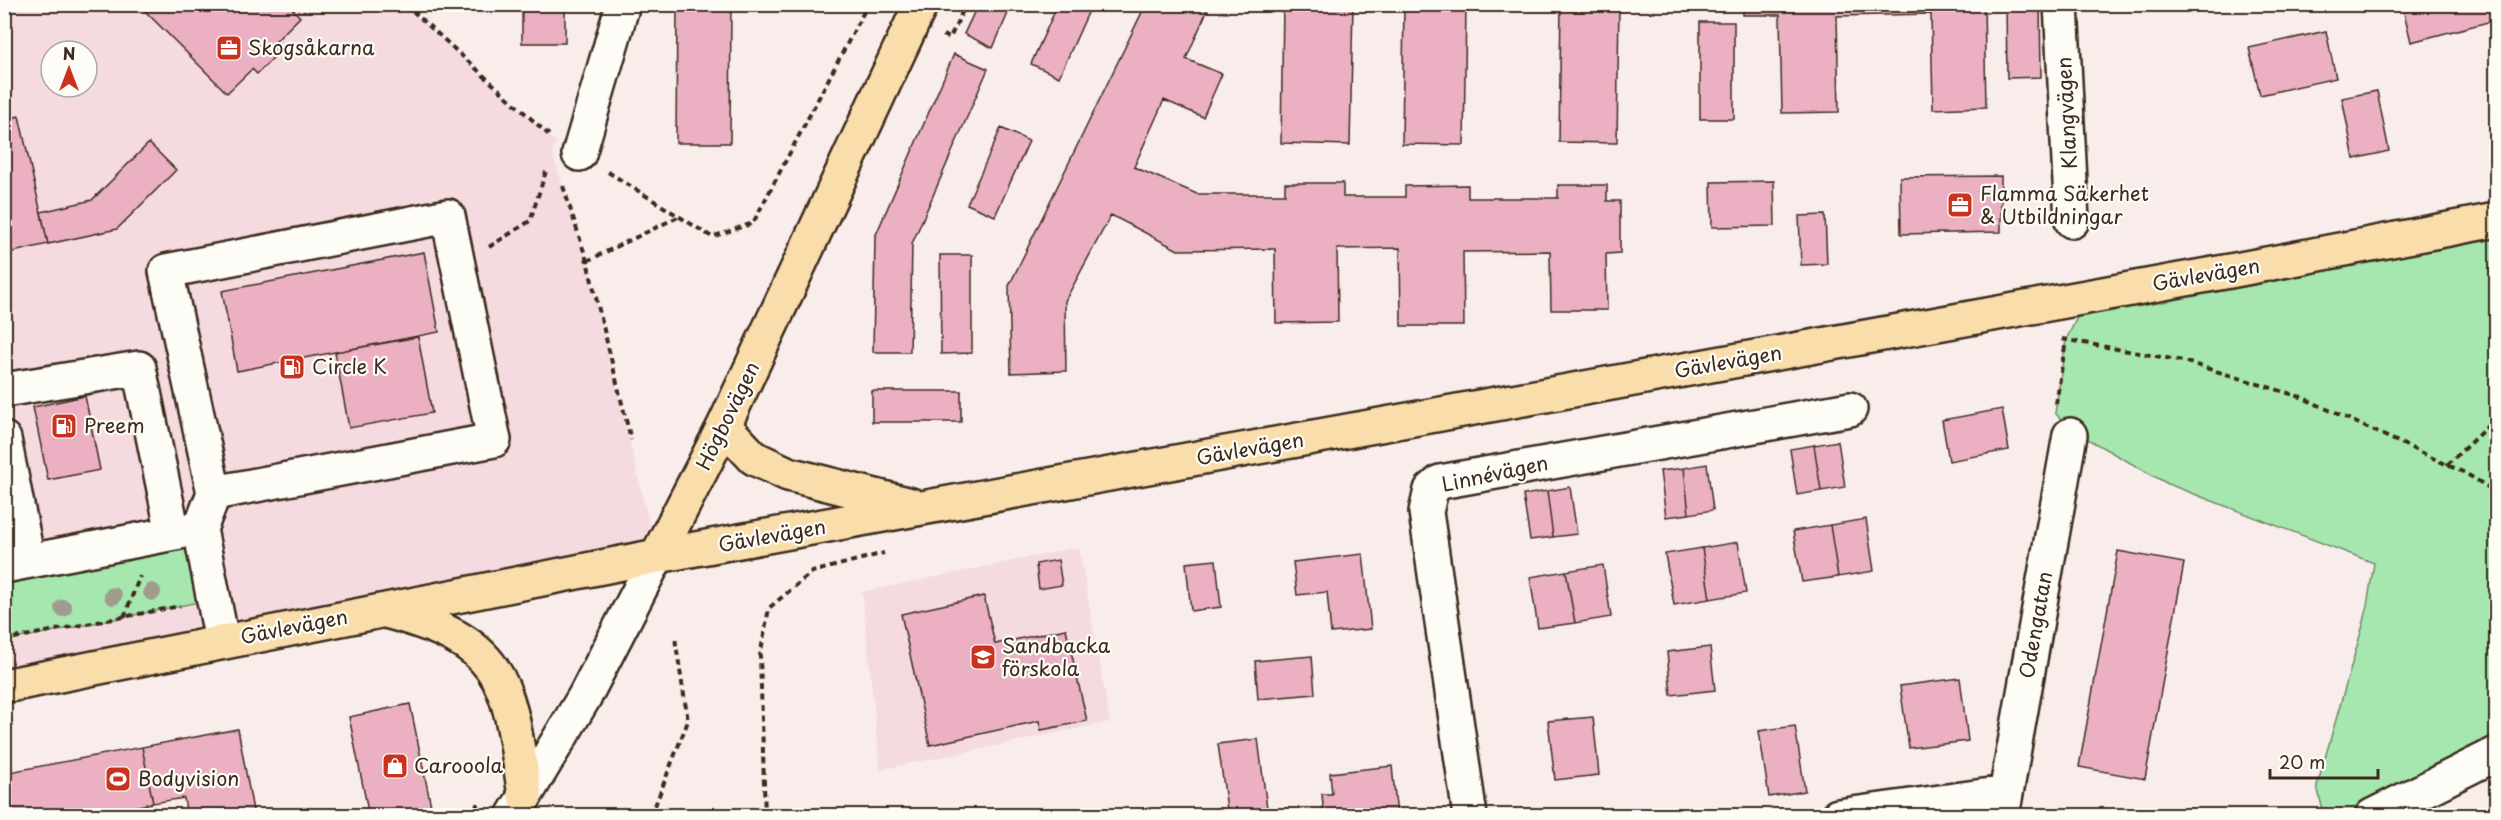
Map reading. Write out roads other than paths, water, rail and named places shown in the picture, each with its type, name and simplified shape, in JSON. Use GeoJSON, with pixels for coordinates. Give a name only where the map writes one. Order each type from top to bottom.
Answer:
{"type":"FeatureCollection","features":[{"type":"Feature","properties":{"kind":"main road","name":"Högbovägen"},"geometry":{"type":"LineString","coordinates":[[657,556],[724,426],[921,4]]}},
{"type":"Feature","properties":{"kind":"main road","name":"Gävlevägen"},"geometry":{"type":"LineString","coordinates":[[4,686],[657,556],[2496,220]]}},
{"type":"Feature","properties":{"kind":"main road"},"geometry":{"type":"LineString","coordinates":[[724,426],[754,458],[788,474],[925,508]]}},
{"type":"Feature","properties":{"kind":"main road"},"geometry":{"type":"LineString","coordinates":[[381,610],[422,621],[452,636],[478,651],[496,672],[507,696],[519,806]]}},
{"type":"Feature","properties":{"kind":"street"},"geometry":{"type":"LineString","coordinates":[[568,148],[622,4]]}},
{"type":"Feature","properties":{"kind":"street","name":"Klangvägen"},"geometry":{"type":"LineString","coordinates":[[2061,4],[2072,220]]}},
{"type":"Feature","properties":{"kind":"street"},"geometry":{"type":"LineString","coordinates":[[4,439],[16,563],[186,531],[214,494],[494,440],[448,216],[166,271],[214,494]]}},
{"type":"Feature","properties":{"kind":"street"},"geometry":{"type":"LineString","coordinates":[[4,390],[139,368],[186,531],[214,599],[222,641]]}},
{"type":"Feature","properties":{"kind":"street","name":"Linnévägen"},"geometry":{"type":"LineString","coordinates":[[1470,816],[1426,512],[1431,490],[1440,482],[1850,409]]}},
{"type":"Feature","properties":{"kind":"street","name":"Odengatan"},"geometry":{"type":"LineString","coordinates":[[2003,804],[2070,435]]}},
{"type":"Feature","properties":{"kind":"street","name":"Högbovägen"},"geometry":{"type":"LineString","coordinates":[[519,806],[585,696],[657,556]]}},
{"type":"Feature","properties":{"kind":"street"},"geometry":{"type":"LineString","coordinates":[[2372,816],[2496,754]]}},
{"type":"Feature","properties":{"kind":"street"},"geometry":{"type":"LineString","coordinates":[[1838,816],[2003,804]]}},
{"type":"Feature","properties":{"kind":"place","name":"Skogsåkarna"},"geometry":{"type":"Point","coordinates":[229,48]}},
{"type":"Feature","properties":{"kind":"place","name":"Flamma Säkerhet & Utbildningar"},"geometry":{"type":"Point","coordinates":[1960,205]}},
{"type":"Feature","properties":{"kind":"place","name":"Circle K"},"geometry":{"type":"Point","coordinates":[292,367]}},
{"type":"Feature","properties":{"kind":"place","name":"Preem"},"geometry":{"type":"Point","coordinates":[64,426]}},
{"type":"Feature","properties":{"kind":"place","name":"Sandbacka förskola"},"geometry":{"type":"Point","coordinates":[983,657]}},
{"type":"Feature","properties":{"kind":"place","name":"Carooola"},"geometry":{"type":"Point","coordinates":[395,766]}},
{"type":"Feature","properties":{"kind":"place","name":"Bodyvision"},"geometry":{"type":"Point","coordinates":[118,779]}}]}
